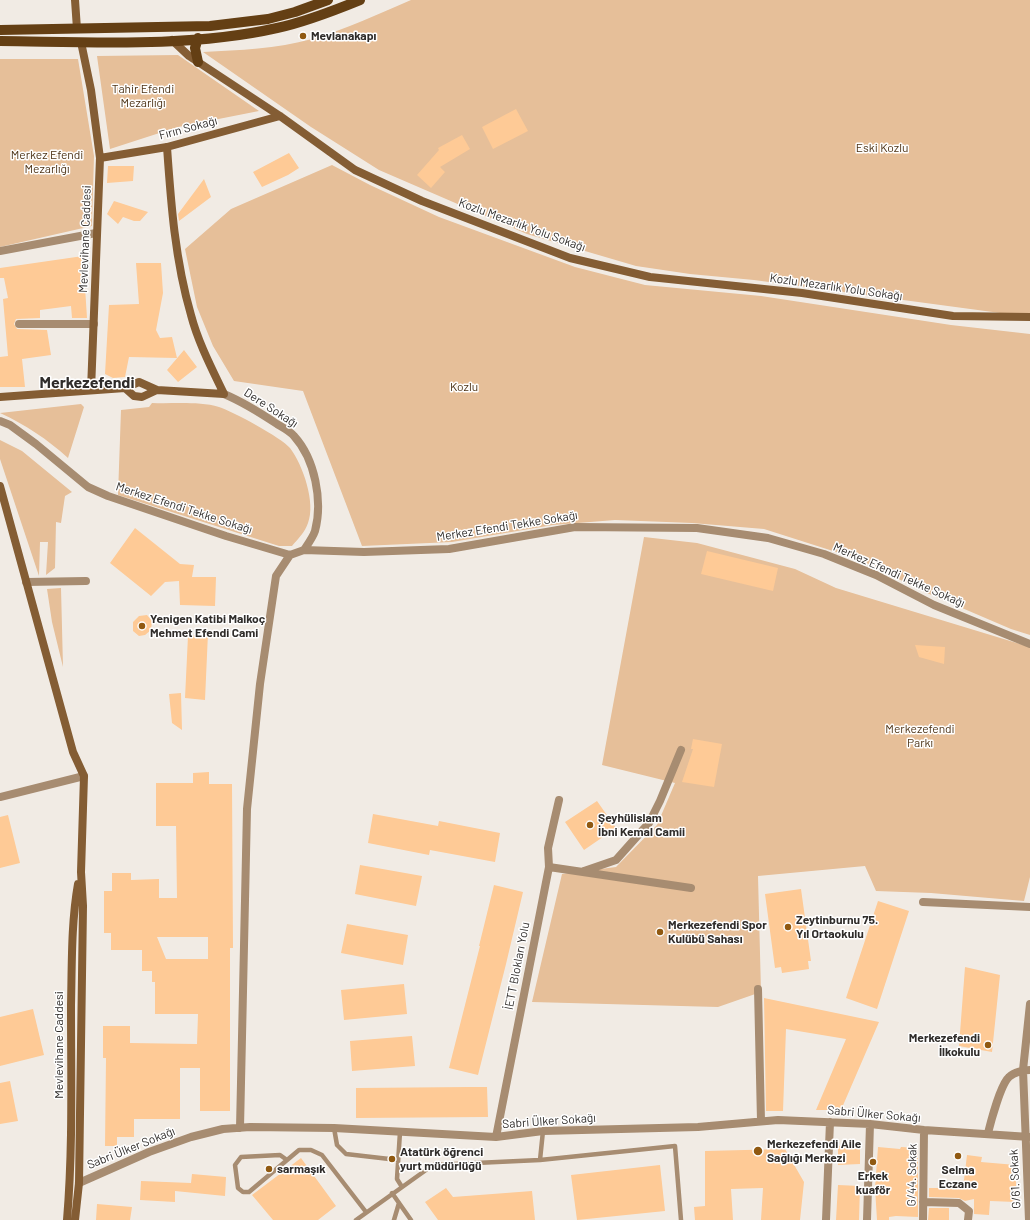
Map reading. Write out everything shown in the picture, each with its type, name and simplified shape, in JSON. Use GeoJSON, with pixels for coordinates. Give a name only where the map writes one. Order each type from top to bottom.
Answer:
{"type":"FeatureCollection","features":[{"type":"Feature","properties":{"kind":"main road"},"geometry":{"type":"LineString","coordinates":[[0,30],[210,26],[268,19],[295,12],[328,0]]}},
{"type":"Feature","properties":{"kind":"main road"},"geometry":{"type":"LineString","coordinates":[[0,41],[81,42],[172,40],[240,35],[277,28],[360,0]]}},
{"type":"Feature","properties":{"kind":"main road"},"geometry":{"type":"LineString","coordinates":[[163,27],[172,40]]}},
{"type":"Feature","properties":{"kind":"main road"},"geometry":{"type":"LineString","coordinates":[[77,29],[81,42]]}},
{"type":"Feature","properties":{"kind":"main road"},"geometry":{"type":"LineString","coordinates":[[198,38],[195,48],[198,62]]}},
{"type":"Feature","properties":{"kind":"street"},"geometry":{"type":"LineString","coordinates":[[75,0],[77,29]]}},
{"type":"Feature","properties":{"kind":"street","name":"Kozlu Mezarlık Yolu Sokağı"},"geometry":{"type":"LineString","coordinates":[[172,40],[198,62],[280,116],[355,170],[422,201],[570,258],[650,277],[802,293],[953,316],[1030,317]]}},
{"type":"Feature","properties":{"kind":"street","name":"Mevlevihane Caddesi"},"geometry":{"type":"LineString","coordinates":[[81,42],[91,90],[100,158],[91,390]]}},
{"type":"Feature","properties":{"kind":"street","name":"Fırın Sokağı"},"geometry":{"type":"LineString","coordinates":[[100,158],[167,147],[280,116]]}},
{"type":"Feature","properties":{"kind":"street"},"geometry":{"type":"LineString","coordinates":[[167,147],[175,238],[182,282],[191,317],[224,394]]}},
{"type":"Feature","properties":{"kind":"street"},"geometry":{"type":"LineString","coordinates":[[0,250],[96,233]]}},
{"type":"Feature","properties":{"kind":"street"},"geometry":{"type":"LineString","coordinates":[[19,324],[94,324]]}},
{"type":"Feature","properties":{"kind":"street"},"geometry":{"type":"LineString","coordinates":[[0,397],[125,388],[139,382],[157,390]]}},
{"type":"Feature","properties":{"kind":"street","name":"Dere Sokağı"},"geometry":{"type":"LineString","coordinates":[[125,388],[134,396],[142,397],[157,390],[224,394],[246,403],[293,435],[305,450],[312,469],[317,492],[318,513],[315,532],[304,550]]}},
{"type":"Feature","properties":{"kind":"street","name":"Merkez Efendi Tekke Sokağı"},"geometry":{"type":"LineString","coordinates":[[0,421],[10,425],[36,444],[88,487],[108,496],[211,531],[290,555],[304,550],[364,552],[449,549],[575,527],[697,528],[768,538],[824,554],[876,575],[934,605],[1030,644]]}},
{"type":"Feature","properties":{"kind":"street"},"geometry":{"type":"LineString","coordinates":[[0,486],[73,752],[84,776],[0,797]]}},
{"type":"Feature","properties":{"kind":"street"},"geometry":{"type":"LineString","coordinates":[[240,1128],[247,809],[260,684],[276,576],[290,555]]}},
{"type":"Feature","properties":{"kind":"street"},"geometry":{"type":"LineString","coordinates":[[26,582],[86,581]]}},
{"type":"Feature","properties":{"kind":"street"},"geometry":{"type":"LineString","coordinates":[[584,871],[616,860],[649,823],[681,750]]}},
{"type":"Feature","properties":{"kind":"street","name":"Mevlevihane Caddesi"},"geometry":{"type":"LineString","coordinates":[[75,1220],[83,906],[81,872],[84,776]]}},
{"type":"Feature","properties":{"kind":"street","name":"İETT Blokları Yolu"},"geometry":{"type":"LineString","coordinates":[[496,1137],[549,867],[548,848],[559,800]]}},
{"type":"Feature","properties":{"kind":"street"},"geometry":{"type":"LineString","coordinates":[[549,867],[690,888]]}},
{"type":"Feature","properties":{"kind":"street"},"geometry":{"type":"LineString","coordinates":[[923,902],[1030,907]]}},
{"type":"Feature","properties":{"kind":"street"},"geometry":{"type":"LineString","coordinates":[[758,989],[761,1121]]}},
{"type":"Feature","properties":{"kind":"street","name":"G/61. Sokak"},"geometry":{"type":"LineString","coordinates":[[1029,1220],[1027,1070],[1030,1004]]}},
{"type":"Feature","properties":{"kind":"street"},"geometry":{"type":"LineString","coordinates":[[988,1133],[1001,1091],[1009,1077],[1027,1070]]}},
{"type":"Feature","properties":{"kind":"street","name":"Sabri Ülker Sokağı"},"geometry":{"type":"LineString","coordinates":[[75,1182],[149,1152],[191,1137],[223,1129],[240,1128],[334,1128],[496,1137],[543,1131],[698,1127],[761,1121],[870,1124],[924,1130],[988,1133],[1027,1137]]}},
{"type":"Feature","properties":{"kind":"street"},"geometry":{"type":"LineString","coordinates":[[826,1220],[830,1122]]}},
{"type":"Feature","properties":{"kind":"street"},"geometry":{"type":"LineString","coordinates":[[867,1220],[870,1124]]}},
{"type":"Feature","properties":{"kind":"street","name":"G/44. Sokak"},"geometry":{"type":"LineString","coordinates":[[923,1220],[924,1130]]}},
{"type":"Feature","properties":{"kind":"street","name":"Mevlevihane Caddesi"},"geometry":{"type":"LineString","coordinates":[[67,1220],[75,1182]]}},
{"type":"Feature","properties":{"kind":"street"},"geometry":{"type":"LineString","coordinates":[[923,1202],[959,1203],[969,1211],[968,1220]]}},
{"type":"Feature","properties":{"kind":"lane"},"geometry":{"type":"LineString","coordinates":[[334,1128],[337,1145],[346,1154],[398,1160]]}},
{"type":"Feature","properties":{"kind":"lane"},"geometry":{"type":"LineString","coordinates":[[540,1160],[543,1131]]}},
{"type":"Feature","properties":{"kind":"lane"},"geometry":{"type":"LineString","coordinates":[[400,1132],[397,1179],[402,1187]]}},
{"type":"Feature","properties":{"kind":"lane"},"geometry":{"type":"LineString","coordinates":[[356,1220],[433,1165],[540,1160],[674,1146],[681,1220]]}},
{"type":"Feature","properties":{"kind":"lane"},"geometry":{"type":"LineString","coordinates":[[287,1160],[280,1156],[241,1156],[235,1165],[238,1188],[243,1192],[249,1192],[299,1150],[311,1150],[322,1155],[366,1212]]}},
{"type":"Feature","properties":{"kind":"lane"},"geometry":{"type":"LineString","coordinates":[[392,1193],[411,1220]]}},
{"type":"Feature","properties":{"kind":"lane"},"geometry":{"type":"LineString","coordinates":[[394,1220],[399,1203]]}},
{"type":"Feature","properties":{"kind":"green space","name":"Eski Kozlu"},"geometry":{"type":"Polygon","coordinates":[[[411,0],[1030,0],[1030,317],[754,280],[690,274],[636,266],[527,234],[379,170],[311,127],[203,52],[271,47],[312,39],[350,26],[411,0]]]}},
{"type":"Feature","properties":{"kind":"green space","name":"Tahir Efendi Mezarlığı"},"geometry":{"type":"Polygon","coordinates":[[[178,55],[259,111],[178,127],[110,149],[97,56],[178,55]]]}},
{"type":"Feature","properties":{"kind":"green space","name":"Merkez Efendi Mezarlığı"},"geometry":{"type":"Polygon","coordinates":[[[0,59],[78,59],[94,156],[92,226],[0,247],[0,59]]]}},
{"type":"Feature","properties":{"kind":"green space","name":"Kozlu"},"geometry":{"type":"Polygon","coordinates":[[[332,165],[370,185],[439,217],[575,267],[645,285],[761,296],[951,325],[1030,334],[1030,635],[1011,629],[927,593],[858,559],[764,529],[692,523],[615,520],[553,525],[452,542],[362,546],[303,391],[234,381],[213,346],[197,307],[185,249],[231,209],[332,165]]]}},
{"type":"Feature","properties":{"kind":"green space"},"geometry":{"type":"Polygon","coordinates":[[[152,403],[194,403],[219,407],[256,425],[290,448],[304,474],[310,505],[310,515],[307,526],[292,546],[279,546],[118,495],[121,410],[149,407],[152,403]]]}},
{"type":"Feature","properties":{"kind":"green space"},"geometry":{"type":"Polygon","coordinates":[[[81,404],[84,407],[68,458],[36,433],[19,422],[0,413],[81,404]]]}},
{"type":"Feature","properties":{"kind":"green space"},"geometry":{"type":"Polygon","coordinates":[[[0,440],[22,451],[72,492],[65,496],[61,523],[56,522],[55,568],[46,575],[48,542],[40,542],[39,576],[0,459],[0,440]]]}},
{"type":"Feature","properties":{"kind":"green space","name":"Merkezefendi Parkı"},"geometry":{"type":"Polygon","coordinates":[[[644,537],[697,543],[795,569],[836,588],[1030,647],[1030,877],[1024,901],[931,893],[876,891],[865,866],[758,876],[761,992],[718,1007],[532,1002],[562,874],[616,867],[657,825],[675,783],[602,765],[644,537]]]}},
{"type":"Feature","properties":{"kind":"green space"},"geometry":{"type":"Polygon","coordinates":[[[61,588],[63,667],[52,622],[47,589],[61,588]]]}},
{"type":"Feature","properties":{"kind":"building"},"geometry":{"type":"Polygon","coordinates":[[[516,109],[528,131],[493,149],[482,127],[516,109]]]}},
{"type":"Feature","properties":{"kind":"building"},"geometry":{"type":"Polygon","coordinates":[[[462,135],[470,149],[440,167],[445,172],[431,188],[417,175],[439,150],[438,148],[462,135]]]}},
{"type":"Feature","properties":{"kind":"building"},"geometry":{"type":"Polygon","coordinates":[[[289,153],[299,168],[288,175],[262,187],[253,172],[289,153]]]}},
{"type":"Feature","properties":{"kind":"building"},"geometry":{"type":"Polygon","coordinates":[[[108,166],[134,166],[133,181],[107,183],[108,166]]]}},
{"type":"Feature","properties":{"kind":"building"},"geometry":{"type":"Polygon","coordinates":[[[204,179],[211,197],[179,221],[178,214],[204,179]]]}},
{"type":"Feature","properties":{"kind":"building"},"geometry":{"type":"Polygon","coordinates":[[[114,201],[148,212],[140,221],[134,221],[123,217],[118,224],[107,214],[114,201]]]}},
{"type":"Feature","properties":{"kind":"building"},"geometry":{"type":"Polygon","coordinates":[[[83,256],[87,318],[72,318],[71,306],[40,310],[40,318],[16,319],[14,324],[17,329],[47,330],[51,355],[22,359],[25,387],[0,387],[0,357],[8,356],[3,299],[8,298],[4,278],[0,278],[0,268],[83,256]]]}},
{"type":"Feature","properties":{"kind":"building"},"geometry":{"type":"Polygon","coordinates":[[[136,263],[161,263],[163,293],[156,330],[160,338],[172,337],[177,358],[129,357],[125,377],[113,378],[105,374],[109,305],[139,304],[136,263]]]}},
{"type":"Feature","properties":{"kind":"building"},"geometry":{"type":"Polygon","coordinates":[[[184,350],[197,367],[178,382],[167,370],[184,350]]]}},
{"type":"Feature","properties":{"kind":"building"},"geometry":{"type":"Polygon","coordinates":[[[135,528],[180,564],[194,565],[192,577],[216,577],[215,606],[180,605],[179,581],[165,582],[151,596],[110,563],[135,528]]]}},
{"type":"Feature","properties":{"kind":"building"},"geometry":{"type":"Polygon","coordinates":[[[707,551],[778,568],[773,591],[701,574],[707,551]]]}},
{"type":"Feature","properties":{"kind":"building","name":"Yenigen Katibi Malkoç Mehmet Efendi Cami"},"geometry":{"type":"Polygon","coordinates":[[[147,615],[152,621],[151,630],[145,635],[139,636],[133,631],[133,622],[139,616],[147,615]]]}},
{"type":"Feature","properties":{"kind":"building"},"geometry":{"type":"Polygon","coordinates":[[[208,633],[205,700],[185,698],[188,636],[208,633]]]}},
{"type":"Feature","properties":{"kind":"building"},"geometry":{"type":"Polygon","coordinates":[[[915,645],[945,647],[944,664],[919,657],[915,645]]]}},
{"type":"Feature","properties":{"kind":"building"},"geometry":{"type":"Polygon","coordinates":[[[181,693],[182,730],[172,723],[169,694],[181,693]]]}},
{"type":"Feature","properties":{"kind":"building"},"geometry":{"type":"Polygon","coordinates":[[[693,739],[722,744],[714,787],[682,782],[693,749],[691,749],[693,739]]]}},
{"type":"Feature","properties":{"kind":"building"},"geometry":{"type":"Polygon","coordinates":[[[209,772],[209,784],[232,784],[233,948],[230,948],[230,1111],[200,1111],[200,1068],[180,1068],[180,1119],[134,1119],[134,1137],[117,1137],[117,1146],[105,1146],[106,1058],[103,1058],[103,1026],[130,1026],[130,1043],[197,1044],[198,1014],[155,1014],[155,982],[152,982],[152,971],[142,971],[142,950],[111,950],[111,933],[104,933],[104,891],[112,891],[112,873],[131,873],[131,880],[159,879],[159,898],[177,898],[176,826],[156,826],[156,783],[193,783],[193,773],[209,772]],[[157,937],[166,959],[208,959],[208,937],[157,937]]]}},
{"type":"Feature","properties":{"kind":"building","name":"Şeyhülislam İbni Kemal Camii"},"geometry":{"type":"Polygon","coordinates":[[[597,801],[616,828],[584,850],[565,822],[597,801]]]}},
{"type":"Feature","properties":{"kind":"building"},"geometry":{"type":"Polygon","coordinates":[[[373,814],[438,826],[439,821],[500,833],[495,862],[430,850],[429,855],[368,843],[373,814]]]}},
{"type":"Feature","properties":{"kind":"building"},"geometry":{"type":"Polygon","coordinates":[[[8,815],[20,863],[0,868],[0,817],[8,815]]]}},
{"type":"Feature","properties":{"kind":"building"},"geometry":{"type":"Polygon","coordinates":[[[360,865],[422,876],[416,906],[355,894],[360,865]]]}},
{"type":"Feature","properties":{"kind":"building"},"geometry":{"type":"Polygon","coordinates":[[[494,885],[523,892],[478,1075],[449,1068],[494,885]]]}},
{"type":"Feature","properties":{"kind":"building","name":"Zeytinburnu 75. Yıl Ortaokulu"},"geometry":{"type":"Polygon","coordinates":[[[801,889],[811,961],[808,961],[809,969],[782,973],[781,967],[775,968],[765,894],[801,889]]]}},
{"type":"Feature","properties":{"kind":"building"},"geometry":{"type":"Polygon","coordinates":[[[878,901],[909,911],[877,1009],[846,998],[878,901]]]}},
{"type":"Feature","properties":{"kind":"building"},"geometry":{"type":"Polygon","coordinates":[[[347,924],[408,935],[403,965],[341,953],[347,924]]]}},
{"type":"Feature","properties":{"kind":"building"},"geometry":{"type":"Polygon","coordinates":[[[965,967],[1000,975],[992,1052],[959,1046],[965,967]]]}},
{"type":"Feature","properties":{"kind":"building"},"geometry":{"type":"Polygon","coordinates":[[[404,984],[407,1014],[344,1020],[341,990],[404,984]]]}},
{"type":"Feature","properties":{"kind":"building"},"geometry":{"type":"Polygon","coordinates":[[[764,998],[879,1022],[841,1110],[816,1110],[846,1039],[786,1029],[783,1111],[766,1111],[764,998]]]}},
{"type":"Feature","properties":{"kind":"building"},"geometry":{"type":"Polygon","coordinates":[[[33,1009],[44,1055],[0,1066],[0,1017],[33,1009]]]}},
{"type":"Feature","properties":{"kind":"building"},"geometry":{"type":"Polygon","coordinates":[[[412,1036],[415,1066],[352,1071],[350,1041],[412,1036]]]}},
{"type":"Feature","properties":{"kind":"building"},"geometry":{"type":"Polygon","coordinates":[[[10,1081],[18,1121],[0,1124],[0,1083],[10,1081]]]}},
{"type":"Feature","properties":{"kind":"building"},"geometry":{"type":"Polygon","coordinates":[[[487,1087],[488,1117],[356,1118],[356,1088],[487,1087]]]}},
{"type":"Feature","properties":{"kind":"building"},"geometry":{"type":"Polygon","coordinates":[[[860,1145],[860,1164],[838,1165],[838,1146],[860,1145]]]}},
{"type":"Feature","properties":{"kind":"building"},"geometry":{"type":"Polygon","coordinates":[[[878,1147],[900,1149],[901,1147],[918,1148],[918,1217],[896,1216],[889,1217],[889,1220],[877,1220],[875,1188],[878,1147]]]}},
{"type":"Feature","properties":{"kind":"building"},"geometry":{"type":"Polygon","coordinates":[[[785,1149],[804,1182],[800,1220],[761,1220],[763,1188],[731,1189],[733,1220],[695,1220],[694,1207],[705,1206],[705,1151],[785,1149]]]}},
{"type":"Feature","properties":{"kind":"building"},"geometry":{"type":"Polygon","coordinates":[[[967,1155],[982,1157],[981,1162],[1016,1165],[1016,1202],[990,1201],[989,1215],[974,1214],[974,1199],[965,1201],[959,1198],[929,1197],[929,1188],[963,1188],[967,1155]]]}},
{"type":"Feature","properties":{"kind":"building"},"geometry":{"type":"Polygon","coordinates":[[[301,1158],[336,1206],[318,1220],[273,1220],[252,1195],[301,1158]]]}},
{"type":"Feature","properties":{"kind":"building"},"geometry":{"type":"Polygon","coordinates":[[[660,1165],[665,1211],[577,1220],[571,1175],[660,1165]]]}},
{"type":"Feature","properties":{"kind":"building"},"geometry":{"type":"Polygon","coordinates":[[[192,1174],[226,1177],[225,1196],[175,1191],[175,1202],[140,1200],[141,1181],[191,1183],[192,1174]]]}},
{"type":"Feature","properties":{"kind":"building"},"geometry":{"type":"Polygon","coordinates":[[[838,1185],[860,1186],[859,1220],[836,1220],[838,1185]]]}},
{"type":"Feature","properties":{"kind":"building"},"geometry":{"type":"Polygon","coordinates":[[[446,1188],[453,1197],[532,1191],[535,1220],[438,1220],[425,1202],[446,1188]]]}},
{"type":"Feature","properties":{"kind":"building"},"geometry":{"type":"Polygon","coordinates":[[[97,1204],[132,1207],[130,1220],[96,1220],[97,1204]]]}},
{"type":"Feature","properties":{"kind":"building"},"geometry":{"type":"Polygon","coordinates":[[[929,1208],[949,1208],[949,1220],[928,1220],[929,1208]]]}},
{"type":"Feature","properties":{"kind":"place","name":"Mevlanakapı"},"geometry":{"type":"Point","coordinates":[303,36]}},
{"type":"Feature","properties":{"kind":"place","name":"Yenigen Katibi Malkoç Mehmet Efendi Cami"},"geometry":{"type":"Point","coordinates":[142,626]}},
{"type":"Feature","properties":{"kind":"place","name":"Şeyhülislam İbni Kemal Camii"},"geometry":{"type":"Point","coordinates":[590,825]}},
{"type":"Feature","properties":{"kind":"place","name":"Zeytinburnu 75. Yıl Ortaokulu"},"geometry":{"type":"Point","coordinates":[788,927]}},
{"type":"Feature","properties":{"kind":"place","name":"Merkezefendi Spor Kulübü Sahası"},"geometry":{"type":"Point","coordinates":[660,932]}},
{"type":"Feature","properties":{"kind":"place","name":"Merkezefendi İlkokulu"},"geometry":{"type":"Point","coordinates":[988,1045]}},
{"type":"Feature","properties":{"kind":"place","name":"Merkezefendi Aile Sağlığı Merkezi"},"geometry":{"type":"Point","coordinates":[758,1151]}},
{"type":"Feature","properties":{"kind":"place","name":"Selma Eczane"},"geometry":{"type":"Point","coordinates":[958,1156]}},
{"type":"Feature","properties":{"kind":"place","name":"Atatürk öğrenci yurt müdürlüğü"},"geometry":{"type":"Point","coordinates":[392,1159]}},
{"type":"Feature","properties":{"kind":"place","name":"Erkek kuaför"},"geometry":{"type":"Point","coordinates":[873,1162]}},
{"type":"Feature","properties":{"kind":"place","name":"sarmaşık"},"geometry":{"type":"Point","coordinates":[269,1169]}},
{"type":"Feature","properties":{"kind":"district","name":"Merkezefendi"},"geometry":{"type":"Point","coordinates":[87,383]}}]}
